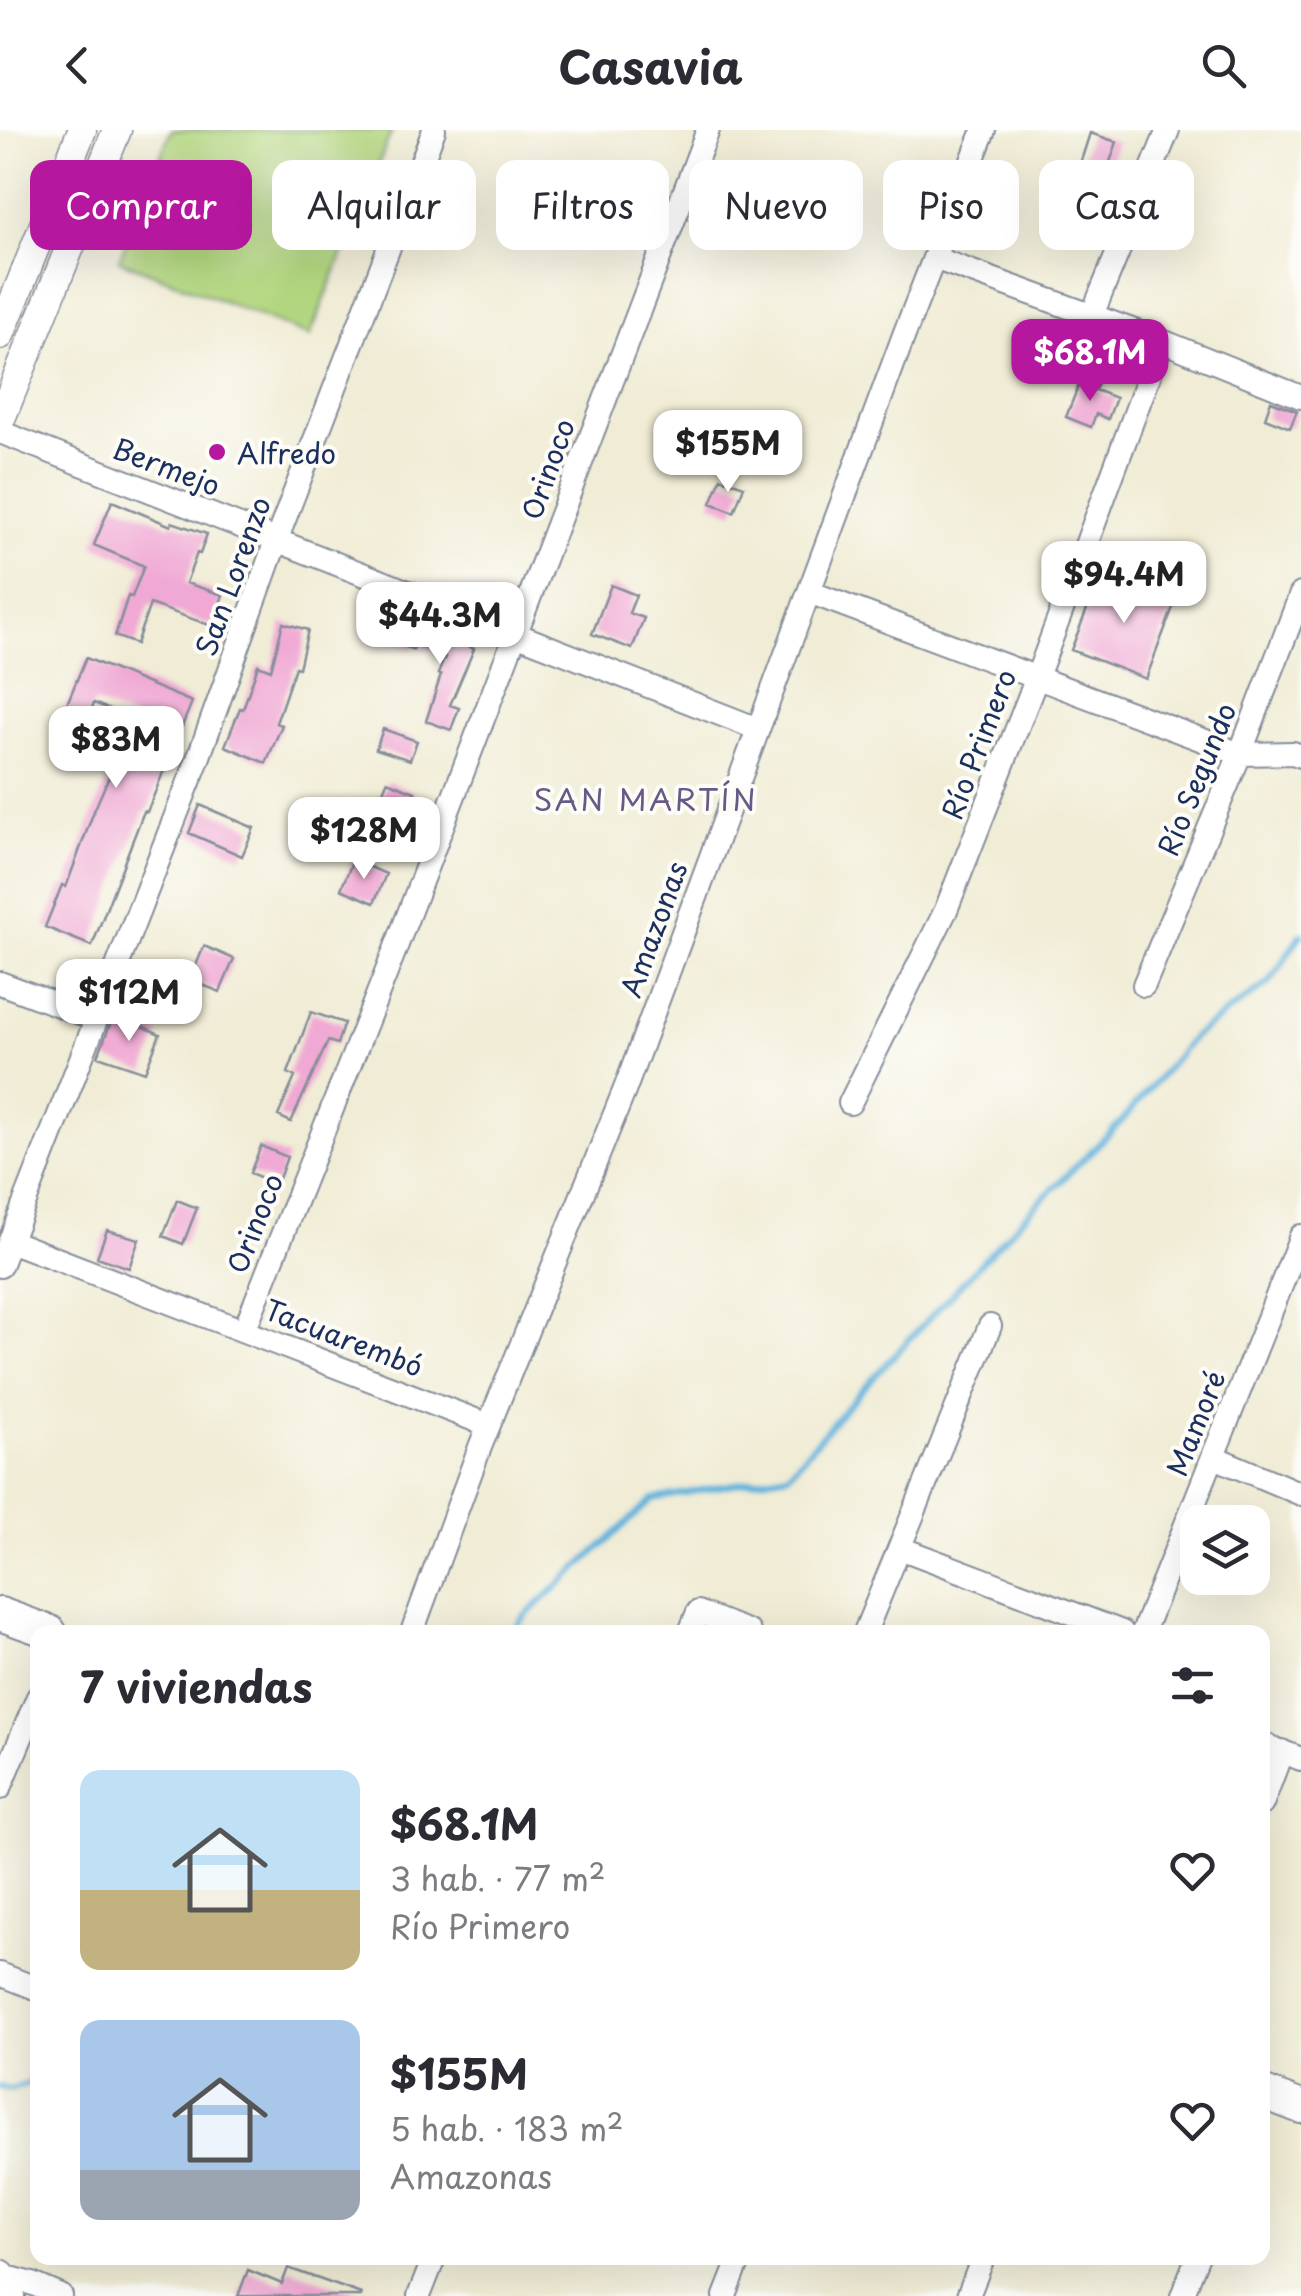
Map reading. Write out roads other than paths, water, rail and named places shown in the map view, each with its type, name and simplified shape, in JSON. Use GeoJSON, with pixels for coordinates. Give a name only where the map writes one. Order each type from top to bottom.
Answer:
{"type":"FeatureCollection","features":[{"type":"Feature","properties":{"kind":"main road"},"geometry":{"type":"LineString","coordinates":[[0,1614],[31,1625]]}},
{"type":"Feature","properties":{"kind":"main road"},"geometry":{"type":"LineString","coordinates":[[1270,2095],[1301,2107]]}},
{"type":"Feature","properties":{"kind":"main road"},"geometry":{"type":"LineString","coordinates":[[0,2275],[9,2296]]}},
{"type":"Feature","properties":{"kind":"street"},"geometry":{"type":"LineString","coordinates":[[0,335],[82,130]]}},
{"type":"Feature","properties":{"kind":"street"},"geometry":{"type":"LineString","coordinates":[[0,422],[6,393],[117,130]]}},
{"type":"Feature","properties":{"kind":"street","name":"San Lorenzo"},"geometry":{"type":"LineString","coordinates":[[0,1266],[198,759],[276,541],[434,130]]}},
{"type":"Feature","properties":{"kind":"street","name":"Orinoco"},"geometry":{"type":"LineString","coordinates":[[244,1331],[517,635],[708,130]]}},
{"type":"Feature","properties":{"kind":"street","name":"Amazonas"},"geometry":{"type":"LineString","coordinates":[[415,1625],[488,1425],[625,1090],[984,130]]}},
{"type":"Feature","properties":{"kind":"street"},"geometry":{"type":"LineString","coordinates":[[1092,316],[1168,130]]}},
{"type":"Feature","properties":{"kind":"street"},"geometry":{"type":"LineString","coordinates":[[934,258],[1299,389]]}},
{"type":"Feature","properties":{"kind":"street","name":"Río Primero"},"geometry":{"type":"LineString","coordinates":[[850,1103],[946,910],[1162,341]]}},
{"type":"Feature","properties":{"kind":"street","name":"Bermejo"},"geometry":{"type":"LineString","coordinates":[[0,432],[758,730]]}},
{"type":"Feature","properties":{"kind":"street"},"geometry":{"type":"LineString","coordinates":[[809,592],[1240,754],[1292,752],[1301,756]]}},
{"type":"Feature","properties":{"kind":"street","name":"Río Segundo"},"geometry":{"type":"LineString","coordinates":[[1144,985],[1240,754],[1301,594]]}},
{"type":"Feature","properties":{"kind":"street"},"geometry":{"type":"LineString","coordinates":[[0,983],[96,1020]]}},
{"type":"Feature","properties":{"kind":"street","name":"Mamoré"},"geometry":{"type":"LineString","coordinates":[[1146,1625],[1301,1236]]}},
{"type":"Feature","properties":{"kind":"street","name":"Tacuarembó"},"geometry":{"type":"LineString","coordinates":[[10,1240],[488,1425]]}},
{"type":"Feature","properties":{"kind":"street"},"geometry":{"type":"LineString","coordinates":[[868,1625],[990,1326]]}},
{"type":"Feature","properties":{"kind":"street"},"geometry":{"type":"LineString","coordinates":[[1214,1457],[1301,1494]]}},
{"type":"Feature","properties":{"kind":"street"},"geometry":{"type":"LineString","coordinates":[[900,1548],[1104,1625]]}},
{"type":"Feature","properties":{"kind":"street"},"geometry":{"type":"LineString","coordinates":[[693,1625],[698,1612],[731,1625]]}},
{"type":"Feature","properties":{"kind":"street"},"geometry":{"type":"LineString","coordinates":[[0,1788],[30,1716]]}},
{"type":"Feature","properties":{"kind":"street"},"geometry":{"type":"LineString","coordinates":[[1270,1783],[1282,1751]]}},
{"type":"Feature","properties":{"kind":"street"},"geometry":{"type":"LineString","coordinates":[[0,1974],[30,1986]]}},
{"type":"Feature","properties":{"kind":"street"},"geometry":{"type":"LineString","coordinates":[[420,2296],[431,2265]]}},
{"type":"Feature","properties":{"kind":"street"},"geometry":{"type":"LineString","coordinates":[[725,2296],[737,2265]]}},
{"type":"Feature","properties":{"kind":"street"},"geometry":{"type":"LineString","coordinates":[[976,2294],[982,2265]]}},
{"type":"Feature","properties":{"kind":"street"},"geometry":{"type":"LineString","coordinates":[[1182,2296],[1194,2265]]}},
{"type":"Feature","properties":{"kind":"street"},"geometry":{"type":"LineString","coordinates":[[0,2275],[61,2296]]}},
{"type":"Feature","properties":{"kind":"waterway"},"geometry":{"type":"LineString","coordinates":[[518,1625],[653,1499],[788,1474],[1023,1218],[1122,1121],[1194,1036],[1270,982],[1301,934]]}},
{"type":"Feature","properties":{"kind":"waterway"},"geometry":{"type":"LineString","coordinates":[[0,2087],[10,2090],[30,2083]]}},
{"type":"Feature","properties":{"kind":"place","name":"Alfredo"},"geometry":{"type":"Point","coordinates":[217,452]}},
{"type":"Feature","properties":{"kind":"district","name":"SAN MARTÍN"},"geometry":{"type":"Point","coordinates":[646,798]}}]}
